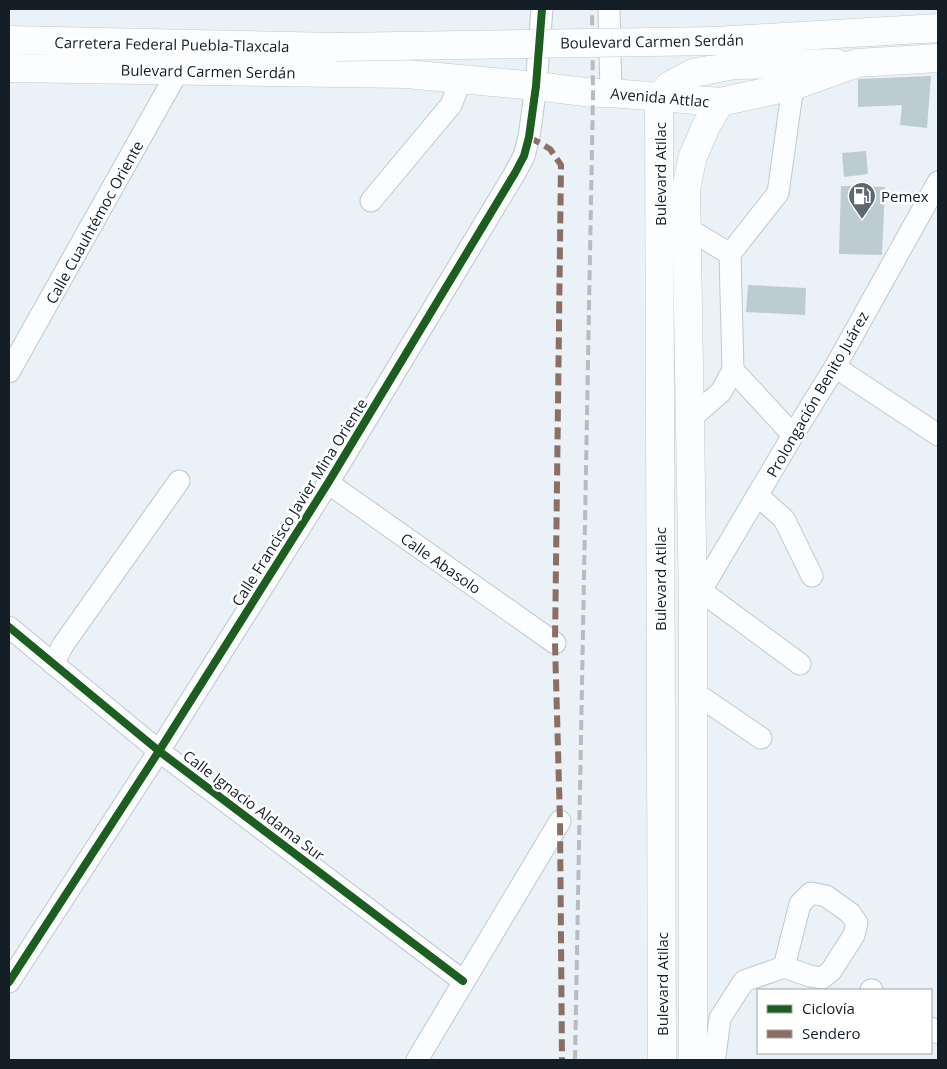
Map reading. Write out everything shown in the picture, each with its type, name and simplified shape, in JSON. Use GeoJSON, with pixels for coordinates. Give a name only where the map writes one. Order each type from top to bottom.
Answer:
{"type":"FeatureCollection","features":[{"type":"Feature","properties":{"kind":"main road","name":"Boulevard Carmen Serdán"},"geometry":{"type":"LineString","coordinates":[[336,47],[715,41],[938,28]]}},
{"type":"Feature","properties":{"kind":"main road","name":"Carretera Federal Puebla-Tlaxcala"},"geometry":{"type":"LineString","coordinates":[[9,40],[336,47]]}},
{"type":"Feature","properties":{"kind":"main road","name":"Avenida Attlac"},"geometry":{"type":"LineString","coordinates":[[406,74],[593,93],[720,102],[793,86],[857,63],[938,58]]}},
{"type":"Feature","properties":{"kind":"main road"},"geometry":{"type":"LineString","coordinates":[[659,98],[669,86],[693,73],[734,65],[857,63]]}},
{"type":"Feature","properties":{"kind":"main road","name":"Bulevard Carmen Serdán"},"geometry":{"type":"LineString","coordinates":[[9,68],[406,74]]}},
{"type":"Feature","properties":{"kind":"main road","name":"Bulevard Atilac"},"geometry":{"type":"LineString","coordinates":[[659,98],[662,1052]]}},
{"type":"Feature","properties":{"kind":"main road","name":"Bulevard Atilac"},"geometry":{"type":"LineString","coordinates":[[705,1055],[693,698],[697,597],[690,420],[686,190],[692,159],[706,126],[720,102]]}},
{"type":"Feature","properties":{"kind":"street","name":"Calle Francisco Javier Mina Oriente"},"geometry":{"type":"LineString","coordinates":[[9,982],[159,751],[328,483],[515,173],[524,156],[529,137],[536,86],[542,9]]}},
{"type":"Feature","properties":{"kind":"street"},"geometry":{"type":"LineString","coordinates":[[609,9],[611,93]]}},
{"type":"Feature","properties":{"kind":"street","name":"Calle Cuauhtémoc Oriente"},"geometry":{"type":"LineString","coordinates":[[9,372],[178,71]]}},
{"type":"Feature","properties":{"kind":"street"},"geometry":{"type":"LineString","coordinates":[[371,201],[450,105],[460,80]]}},
{"type":"Feature","properties":{"kind":"street"},"geometry":{"type":"LineString","coordinates":[[690,420],[721,392],[733,370],[730,254],[778,194],[793,86]]}},
{"type":"Feature","properties":{"kind":"street","name":"Prolongación Benito Juárez"},"geometry":{"type":"LineString","coordinates":[[697,597],[835,367],[938,182]]}},
{"type":"Feature","properties":{"kind":"street"},"geometry":{"type":"LineString","coordinates":[[659,228],[687,228],[730,254]]}},
{"type":"Feature","properties":{"kind":"street"},"geometry":{"type":"LineString","coordinates":[[835,367],[938,435]]}},
{"type":"Feature","properties":{"kind":"street"},"geometry":{"type":"LineString","coordinates":[[733,370],[793,435]]}},
{"type":"Feature","properties":{"kind":"street"},"geometry":{"type":"LineString","coordinates":[[53,664],[63,645],[179,481]]}},
{"type":"Feature","properties":{"kind":"street","name":"Calle Abasolo"},"geometry":{"type":"LineString","coordinates":[[328,483],[555,643]]}},
{"type":"Feature","properties":{"kind":"street"},"geometry":{"type":"LineString","coordinates":[[758,496],[784,518],[812,576]]}},
{"type":"Feature","properties":{"kind":"street"},"geometry":{"type":"LineString","coordinates":[[697,597],[800,664]]}},
{"type":"Feature","properties":{"kind":"street","name":"Calle Ignacio Aldama Sur"},"geometry":{"type":"LineString","coordinates":[[9,627],[159,751],[463,981]]}},
{"type":"Feature","properties":{"kind":"street"},"geometry":{"type":"LineString","coordinates":[[693,698],[704,699],[761,738]]}},
{"type":"Feature","properties":{"kind":"street"},"geometry":{"type":"LineString","coordinates":[[417,1060],[560,821]]}},
{"type":"Feature","properties":{"kind":"street"},"geometry":{"type":"LineString","coordinates":[[662,1052],[705,1055],[720,1018],[744,981],[784,967]]}},
{"type":"Feature","properties":{"kind":"building"},"geometry":{"type":"Polygon","coordinates":[[[931,76],[927,128],[900,125],[902,105],[858,107],[858,79],[931,76]]]}},
{"type":"Feature","properties":{"kind":"building","name":"Pemex"},"geometry":{"type":"Polygon","coordinates":[[[866,151],[868,174],[844,177],[842,153],[866,151]]]}},
{"type":"Feature","properties":{"kind":"building","name":"Pemex"},"geometry":{"type":"Polygon","coordinates":[[[841,186],[885,187],[882,255],[839,254],[841,186]]]}},
{"type":"Feature","properties":{"kind":"building"},"geometry":{"type":"Polygon","coordinates":[[[748,285],[806,288],[805,315],[746,312],[748,285]]]}},
{"type":"Feature","properties":{"kind":"railway"},"geometry":{"type":"LineString","coordinates":[[575,1060],[593,93],[592,9]]}},
{"type":"Feature","properties":{"kind":"marked path"},"geometry":{"type":"LineString","coordinates":[[529,137],[550,149],[561,165],[555,643],[560,821],[562,1060]]}},
{"type":"Feature","properties":{"kind":"cycle path"},"geometry":{"type":"LineString","coordinates":[[9,982],[159,751],[328,483],[515,173],[524,156],[529,137],[536,86],[542,9]]}},
{"type":"Feature","properties":{"kind":"cycle path"},"geometry":{"type":"LineString","coordinates":[[9,627],[159,751],[463,981]]}},
{"type":"Feature","properties":{"kind":"place","name":"Pemex"},"geometry":{"type":"Point","coordinates":[862,220]}}]}
